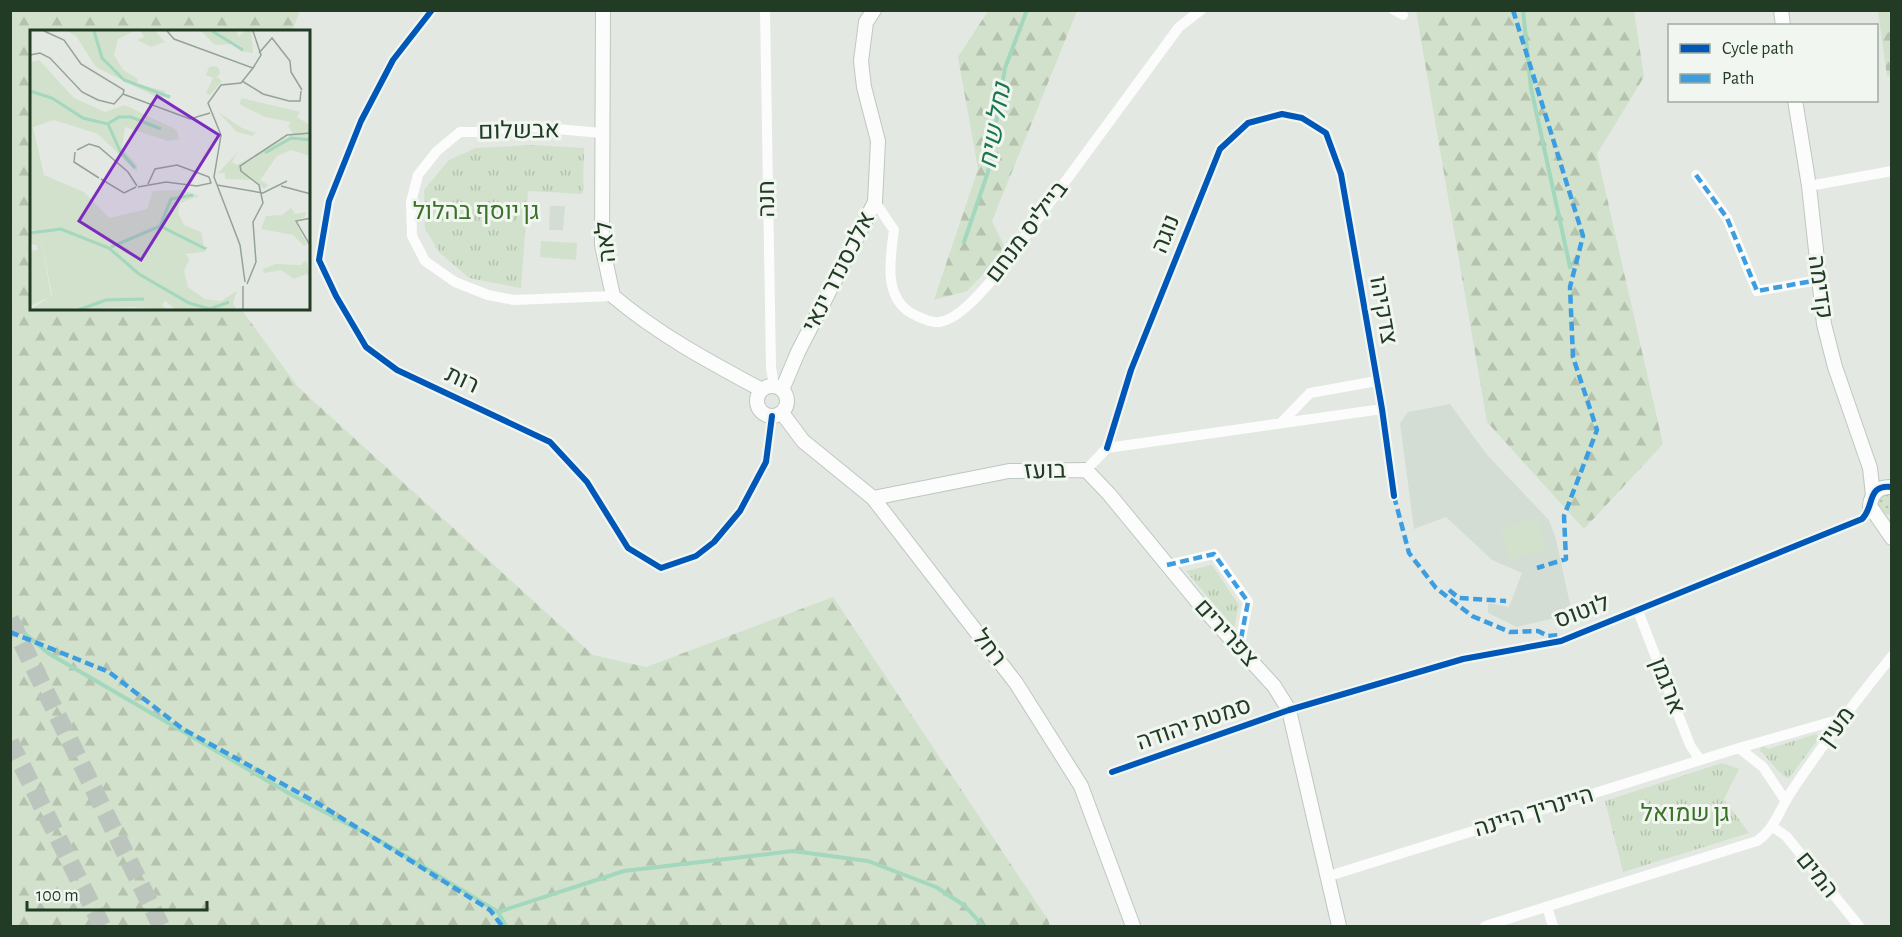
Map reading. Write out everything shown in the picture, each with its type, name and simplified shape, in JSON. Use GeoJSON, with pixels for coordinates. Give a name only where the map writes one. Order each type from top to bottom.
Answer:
{"type":"FeatureCollection","features":[{"type":"Feature","properties":{"kind":"street","name":"רות"},"geometry":{"type":"LineString","coordinates":[[432,10],[393,60],[361,121],[329,201],[320,260],[336,296],[366,347],[397,370],[550,442],[587,482],[628,548],[661,568],[696,556],[714,542],[740,511],[766,462],[777,415]]}},
{"type":"Feature","properties":{"kind":"street","name":"לאה"},"geometry":{"type":"LineString","coordinates":[[603,10],[602,245],[613,296],[656,329],[702,358],[773,389]]}},
{"type":"Feature","properties":{"kind":"street","name":"חנה"},"geometry":{"type":"LineString","coordinates":[[765,10],[773,389]]}},
{"type":"Feature","properties":{"kind":"street","name":"אלכסנדר ינאי"},"geometry":{"type":"LineString","coordinates":[[773,389],[798,352],[875,202],[878,141],[864,87],[861,61],[866,22],[874,10]]}},
{"type":"Feature","properties":{"kind":"street","name":"בייליס מנחם"},"geometry":{"type":"LineString","coordinates":[[875,202],[894,230],[888,269],[895,298],[913,315],[931,322],[940,322],[962,312],[982,293],[998,273],[1179,27],[1201,10]]}},
{"type":"Feature","properties":{"kind":"street","name":"קדימה"},"geometry":{"type":"LineString","coordinates":[[1795,102],[1809,186],[1824,324],[1835,367],[1870,468],[1873,506]]}},
{"type":"Feature","properties":{"kind":"street","name":"נוגה"},"geometry":{"type":"LineString","coordinates":[[1107,448],[1131,370],[1220,149],[1248,123],[1282,114],[1302,118],[1326,132]]}},
{"type":"Feature","properties":{"kind":"street","name":"אבשלום"},"geometry":{"type":"LineString","coordinates":[[602,133],[522,126],[460,132],[437,151],[418,175],[411,202],[412,236],[425,261],[455,282],[488,296],[514,300],[613,296]]}},
{"type":"Feature","properties":{"kind":"street","name":"צדקיהו"},"geometry":{"type":"LineString","coordinates":[[1326,132],[1341,174],[1382,409],[1394,496]]}},
{"type":"Feature","properties":{"kind":"street"},"geometry":{"type":"LineString","coordinates":[[1809,186],[1892,171]]}},
{"type":"Feature","properties":{"kind":"street"},"geometry":{"type":"LineString","coordinates":[[1696,175],[1727,218],[1757,291],[1818,280]]}},
{"type":"Feature","properties":{"kind":"street"},"geometry":{"type":"LineString","coordinates":[[1281,423],[1310,393],[1377,381]]}},
{"type":"Feature","properties":{"kind":"street"},"geometry":{"type":"LineString","coordinates":[[773,389],[785,394],[787,404],[777,415],[764,414],[759,409],[758,399],[773,389]]}},
{"type":"Feature","properties":{"kind":"street"},"geometry":{"type":"LineString","coordinates":[[1107,448],[1382,409]]}},
{"type":"Feature","properties":{"kind":"street","name":"רחל"},"geometry":{"type":"LineString","coordinates":[[777,415],[802,441],[873,498],[1016,683],[1081,786],[1133,927]]}},
{"type":"Feature","properties":{"kind":"street","name":"בועז"},"geometry":{"type":"LineString","coordinates":[[873,498],[1009,471],[1086,470],[1107,448]]}},
{"type":"Feature","properties":{"kind":"street","name":"קדימה"},"geometry":{"type":"LineString","coordinates":[[1870,468],[1889,487]]}},
{"type":"Feature","properties":{"kind":"street","name":"צפרירים"},"geometry":{"type":"LineString","coordinates":[[1086,470],[1274,686],[1289,710],[1339,927]]}},
{"type":"Feature","properties":{"kind":"street"},"geometry":{"type":"LineString","coordinates":[[1873,506],[1880,488],[1889,487]]}},
{"type":"Feature","properties":{"kind":"street"},"geometry":{"type":"LineString","coordinates":[[1873,506],[1881,519],[1892,519]]}},
{"type":"Feature","properties":{"kind":"street"},"geometry":{"type":"LineString","coordinates":[[1873,506],[1892,538]]}},
{"type":"Feature","properties":{"kind":"street","name":"לוטוס"},"geometry":{"type":"LineString","coordinates":[[1289,710],[1463,659],[1561,641],[1862,519],[1873,506]]}},
{"type":"Feature","properties":{"kind":"street"},"geometry":{"type":"LineString","coordinates":[[1167,565],[1214,555],[1248,602],[1239,648]]}},
{"type":"Feature","properties":{"kind":"street","name":"ארגמן"},"geometry":{"type":"LineString","coordinates":[[1638,611],[1690,745],[1700,760]]}},
{"type":"Feature","properties":{"kind":"street","name":"מעין"},"geometry":{"type":"LineString","coordinates":[[1785,800],[1841,719],[1892,656]]}},
{"type":"Feature","properties":{"kind":"street","name":"סמטת יהודה"},"geometry":{"type":"LineString","coordinates":[[1112,772],[1289,710]]}},
{"type":"Feature","properties":{"kind":"street","name":"היינריך היינה"},"geometry":{"type":"LineString","coordinates":[[1329,876],[1739,748],[1841,719]]}},
{"type":"Feature","properties":{"kind":"street"},"geometry":{"type":"LineString","coordinates":[[1485,927],[1745,846],[1764,837],[1773,827],[1785,800],[1763,767],[1739,748]]}},
{"type":"Feature","properties":{"kind":"street","name":"המים"},"geometry":{"type":"LineString","coordinates":[[1773,827],[1786,836],[1858,927]]}},
{"type":"Feature","properties":{"kind":"street"},"geometry":{"type":"LineString","coordinates":[[1547,907],[1553,927]]}},
{"type":"Feature","properties":{"kind":"shaded area"},"geometry":{"type":"Polygon","coordinates":[[[550,206],[565,206],[563,230],[549,230],[550,206]]]}},
{"type":"Feature","properties":{"kind":"shaded area"},"geometry":{"type":"Polygon","coordinates":[[[1450,404],[1488,456],[1549,520],[1556,539],[1572,614],[1517,627],[1488,613],[1488,603],[1509,607],[1522,573],[1492,560],[1446,517],[1414,529],[1400,423],[1408,412],[1450,404]]]}},
{"type":"Feature","properties":{"kind":"green space"},"geometry":{"type":"Polygon","coordinates":[[[10,11],[300,11],[292,30],[30,30],[30,310],[242,310],[298,387],[593,655],[646,667],[833,597],[1050,926],[11,926],[10,11]]]}},
{"type":"Feature","properties":{"kind":"green space"},"geometry":{"type":"Polygon","coordinates":[[[988,11],[1077,11],[992,221],[1006,250],[967,291],[934,300],[978,169],[958,57],[988,11]]]}},
{"type":"Feature","properties":{"kind":"green space"},"geometry":{"type":"Polygon","coordinates":[[[1416,11],[1634,11],[1644,77],[1597,154],[1663,444],[1584,529],[1487,422],[1416,11]]]}},
{"type":"Feature","properties":{"kind":"green space"},"geometry":{"type":"Polygon","coordinates":[[[1878,11],[1891,11],[1891,75],[1887,76],[1878,11]]]}},
{"type":"Feature","properties":{"kind":"green space","name":"גן יוסף בהלול"},"geometry":{"type":"Polygon","coordinates":[[[532,145],[584,148],[583,194],[528,191],[521,288],[469,278],[439,252],[425,229],[424,190],[449,160],[476,148],[532,145]]]}},
{"type":"Feature","properties":{"kind":"green space"},"geometry":{"type":"Polygon","coordinates":[[[541,241],[577,243],[576,260],[540,257],[541,241]]]}},
{"type":"Feature","properties":{"kind":"green space"},"geometry":{"type":"Polygon","coordinates":[[[1891,492],[1891,514],[1882,515],[1875,502],[1878,495],[1891,492]]]}},
{"type":"Feature","properties":{"kind":"green space"},"geometry":{"type":"Polygon","coordinates":[[[1537,518],[1546,550],[1510,560],[1501,529],[1537,518]]]}},
{"type":"Feature","properties":{"kind":"green space"},"geometry":{"type":"Polygon","coordinates":[[[1212,565],[1239,605],[1234,628],[1186,571],[1212,565]]]}},
{"type":"Feature","properties":{"kind":"green space"},"geometry":{"type":"Polygon","coordinates":[[[1816,734],[1819,738],[1789,778],[1782,774],[1760,751],[1764,746],[1768,749],[1816,734]]]}},
{"type":"Feature","properties":{"kind":"green space","name":"גן שמואל"},"geometry":{"type":"Polygon","coordinates":[[[1722,763],[1739,769],[1724,799],[1749,833],[1623,872],[1605,801],[1722,763]]]}},
{"type":"Feature","properties":{"kind":"waterway","name":"נחל שיח"},"geometry":{"type":"LineString","coordinates":[[964,242],[988,172],[1005,68],[1027,10]]}},
{"type":"Feature","properties":{"kind":"waterway"},"geometry":{"type":"LineString","coordinates":[[1523,10],[1531,88],[1570,267]]}},
{"type":"Feature","properties":{"kind":"waterway"},"geometry":{"type":"LineString","coordinates":[[10,621],[48,653],[292,795],[386,844],[498,912],[506,926]]}},
{"type":"Feature","properties":{"kind":"waterway"},"geometry":{"type":"LineString","coordinates":[[498,912],[624,871],[793,851],[868,861],[936,887],[965,906],[983,926]]}},
{"type":"Feature","properties":{"kind":"tunnel"},"geometry":{"type":"LineString","coordinates":[[10,619],[161,926]]}},
{"type":"Feature","properties":{"kind":"tunnel"},"geometry":{"type":"LineString","coordinates":[[10,742],[102,926]]}},
{"type":"Feature","properties":{"kind":"marked path"},"geometry":{"type":"LineString","coordinates":[[1513,10],[1583,236],[1570,287],[1573,357],[1597,430],[1564,516],[1566,559],[1537,568]]}},
{"type":"Feature","properties":{"kind":"marked path"},"geometry":{"type":"LineString","coordinates":[[1696,175],[1727,218],[1757,291],[1818,280]]}},
{"type":"Feature","properties":{"kind":"marked path"},"geometry":{"type":"LineString","coordinates":[[1394,496],[1409,553],[1436,588],[1472,616],[1510,632],[1538,631],[1548,636],[1559,635]]}},
{"type":"Feature","properties":{"kind":"marked path"},"geometry":{"type":"LineString","coordinates":[[1167,565],[1214,554],[1248,602],[1239,649]]}},
{"type":"Feature","properties":{"kind":"marked path"},"geometry":{"type":"LineString","coordinates":[[1449,590],[1459,598],[1506,601]]}},
{"type":"Feature","properties":{"kind":"marked path"},"geometry":{"type":"LineString","coordinates":[[10,632],[109,672],[183,729],[319,804],[490,910],[502,926]]}},
{"type":"Feature","properties":{"kind":"cycle path"},"geometry":{"type":"LineString","coordinates":[[432,10],[393,60],[361,121],[329,201],[319,260],[336,296],[366,347],[397,370],[550,442],[587,482],[628,548],[661,568],[696,556],[714,542],[740,511],[766,462],[772,416]]}},
{"type":"Feature","properties":{"kind":"cycle path"},"geometry":{"type":"LineString","coordinates":[[1107,448],[1131,370],[1220,149],[1248,123],[1282,114],[1302,118],[1326,133],[1341,174],[1382,409],[1394,496]]}},
{"type":"Feature","properties":{"kind":"cycle path"},"geometry":{"type":"LineString","coordinates":[[1112,772],[1289,710],[1463,659],[1561,641],[1862,519],[1878,489],[1892,487]]}}]}
